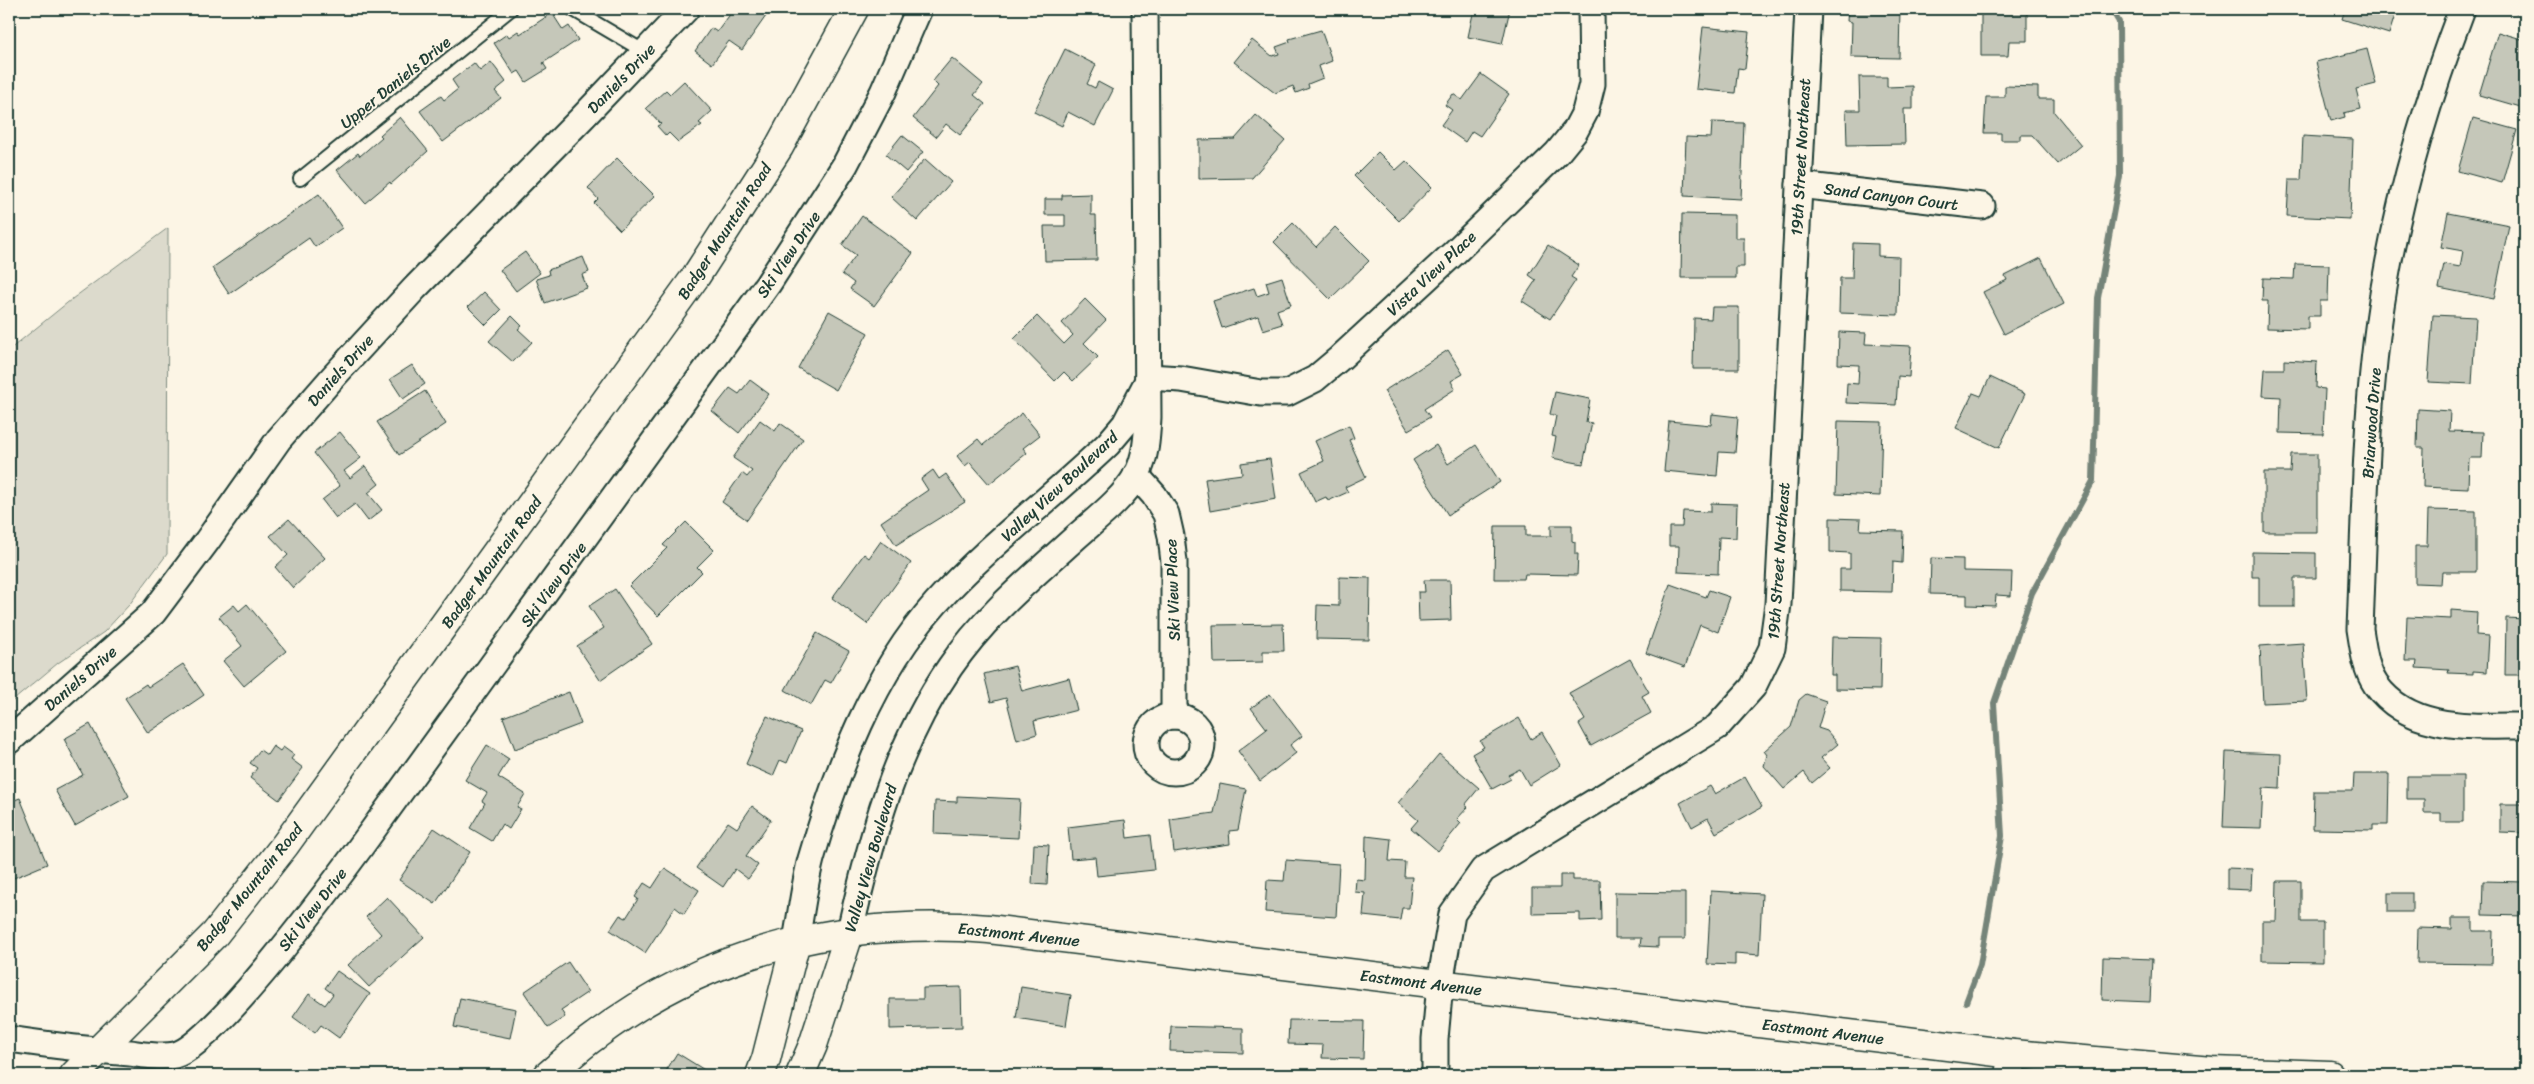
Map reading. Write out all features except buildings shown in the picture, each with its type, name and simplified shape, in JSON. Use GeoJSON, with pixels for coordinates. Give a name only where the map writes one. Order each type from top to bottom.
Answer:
{"type":"FeatureCollection","features":[{"type":"Feature","properties":{"kind":"main road","name":"Badger Mountain Road"},"geometry":{"type":"LineString","coordinates":[[74,1075],[195,954],[244,898],[460,605],[650,342],[734,219],[779,147],[854,9]]}},
{"type":"Feature","properties":{"kind":"main road","name":"Eastmont Avenue"},"geometry":{"type":"LineString","coordinates":[[548,1075],[594,1036],[655,997],[720,965],[796,941],[850,930],[923,925],[989,929],[1440,984],[2011,1065],[2330,1075]]}},
{"type":"Feature","properties":{"kind":"main road","name":"Valley View Boulevard"},"geometry":{"type":"LineString","coordinates":[[800,1075],[813,1045],[850,930]]}},
{"type":"Feature","properties":{"kind":"main road","name":"Valley View Boulevard"},"geometry":{"type":"LineString","coordinates":[[760,1075],[796,941]]}},
{"type":"Feature","properties":{"kind":"street","name":"Daniels Drive"},"geometry":{"type":"LineString","coordinates":[[9,741],[153,613],[207,541],[262,462],[310,404],[415,288],[686,9]]}},
{"type":"Feature","properties":{"kind":"street","name":"Ski View Drive"},"geometry":{"type":"LineString","coordinates":[[98,1051],[166,1056],[187,1050],[198,1041],[244,992],[310,913],[476,691],[768,284],[845,165],[884,92],[919,9]]}},
{"type":"Feature","properties":{"kind":"street"},"geometry":{"type":"LineString","coordinates":[[1145,9],[1148,377]]}},
{"type":"Feature","properties":{"kind":"street","name":"Vista View Place"},"geometry":{"type":"LineString","coordinates":[[1148,377],[1181,379],[1261,393],[1287,393],[1315,379],[1462,245],[1557,153],[1575,131],[1584,112],[1592,84],[1591,9]]}},
{"type":"Feature","properties":{"kind":"street","name":"19th Street Northeast"},"geometry":{"type":"LineString","coordinates":[[1435,1075],[1435,1039],[1440,984],[1452,914],[1482,870],[1717,727],[1753,686],[1772,648],[1778,604],[1808,9]]}},
{"type":"Feature","properties":{"kind":"street","name":"Briarwood Drive"},"geometry":{"type":"LineString","coordinates":[[2462,9],[2444,55],[2408,178],[2387,270],[2370,411],[2360,630],[2365,660],[2375,684],[2395,703],[2415,715],[2442,723],[2468,726],[2525,726]]}},
{"type":"Feature","properties":{"kind":"street","name":"Sand Canyon Court"},"geometry":{"type":"LineString","coordinates":[[1799,185],[1982,206]]}},
{"type":"Feature","properties":{"kind":"street","name":"Valley View Boulevard"},"geometry":{"type":"LineString","coordinates":[[850,930],[881,807],[903,753],[950,668],[991,614],[1117,499],[1136,475],[1147,439],[1148,377]]}},
{"type":"Feature","properties":{"kind":"street","name":"Valley View Boulevard"},"geometry":{"type":"LineString","coordinates":[[796,941],[810,861],[830,800],[871,701],[900,652],[936,604],[977,562],[1108,444],[1135,408],[1148,377]]}},
{"type":"Feature","properties":{"kind":"street","name":"Ski View Place"},"geometry":{"type":"LineString","coordinates":[[1136,475],[1154,495],[1166,514],[1171,536],[1174,562],[1174,716]]}},
{"type":"Feature","properties":{"kind":"street"},"geometry":{"type":"LineString","coordinates":[[9,1039],[98,1051]]}},
{"type":"Feature","properties":{"kind":"lane","name":"Upper Daniels Drive"},"geometry":{"type":"LineString","coordinates":[[300,180],[511,9]]}},
{"type":"Feature","properties":{"kind":"lane"},"geometry":{"type":"LineString","coordinates":[[572,9],[646,52]]}},
{"type":"Feature","properties":{"kind":"shaded area"},"geometry":{"type":"Polygon","coordinates":[[[168,228],[167,554],[129,605],[104,632],[58,663],[9,704],[9,350],[72,299],[168,228]]]}},
{"type":"Feature","properties":{"kind":"waterway"},"geometry":{"type":"LineString","coordinates":[[1966,1002],[1980,965],[2002,836],[1994,703],[2032,593],[2093,481],[2098,298],[2120,176],[2119,22],[2111,9]]}}]}
